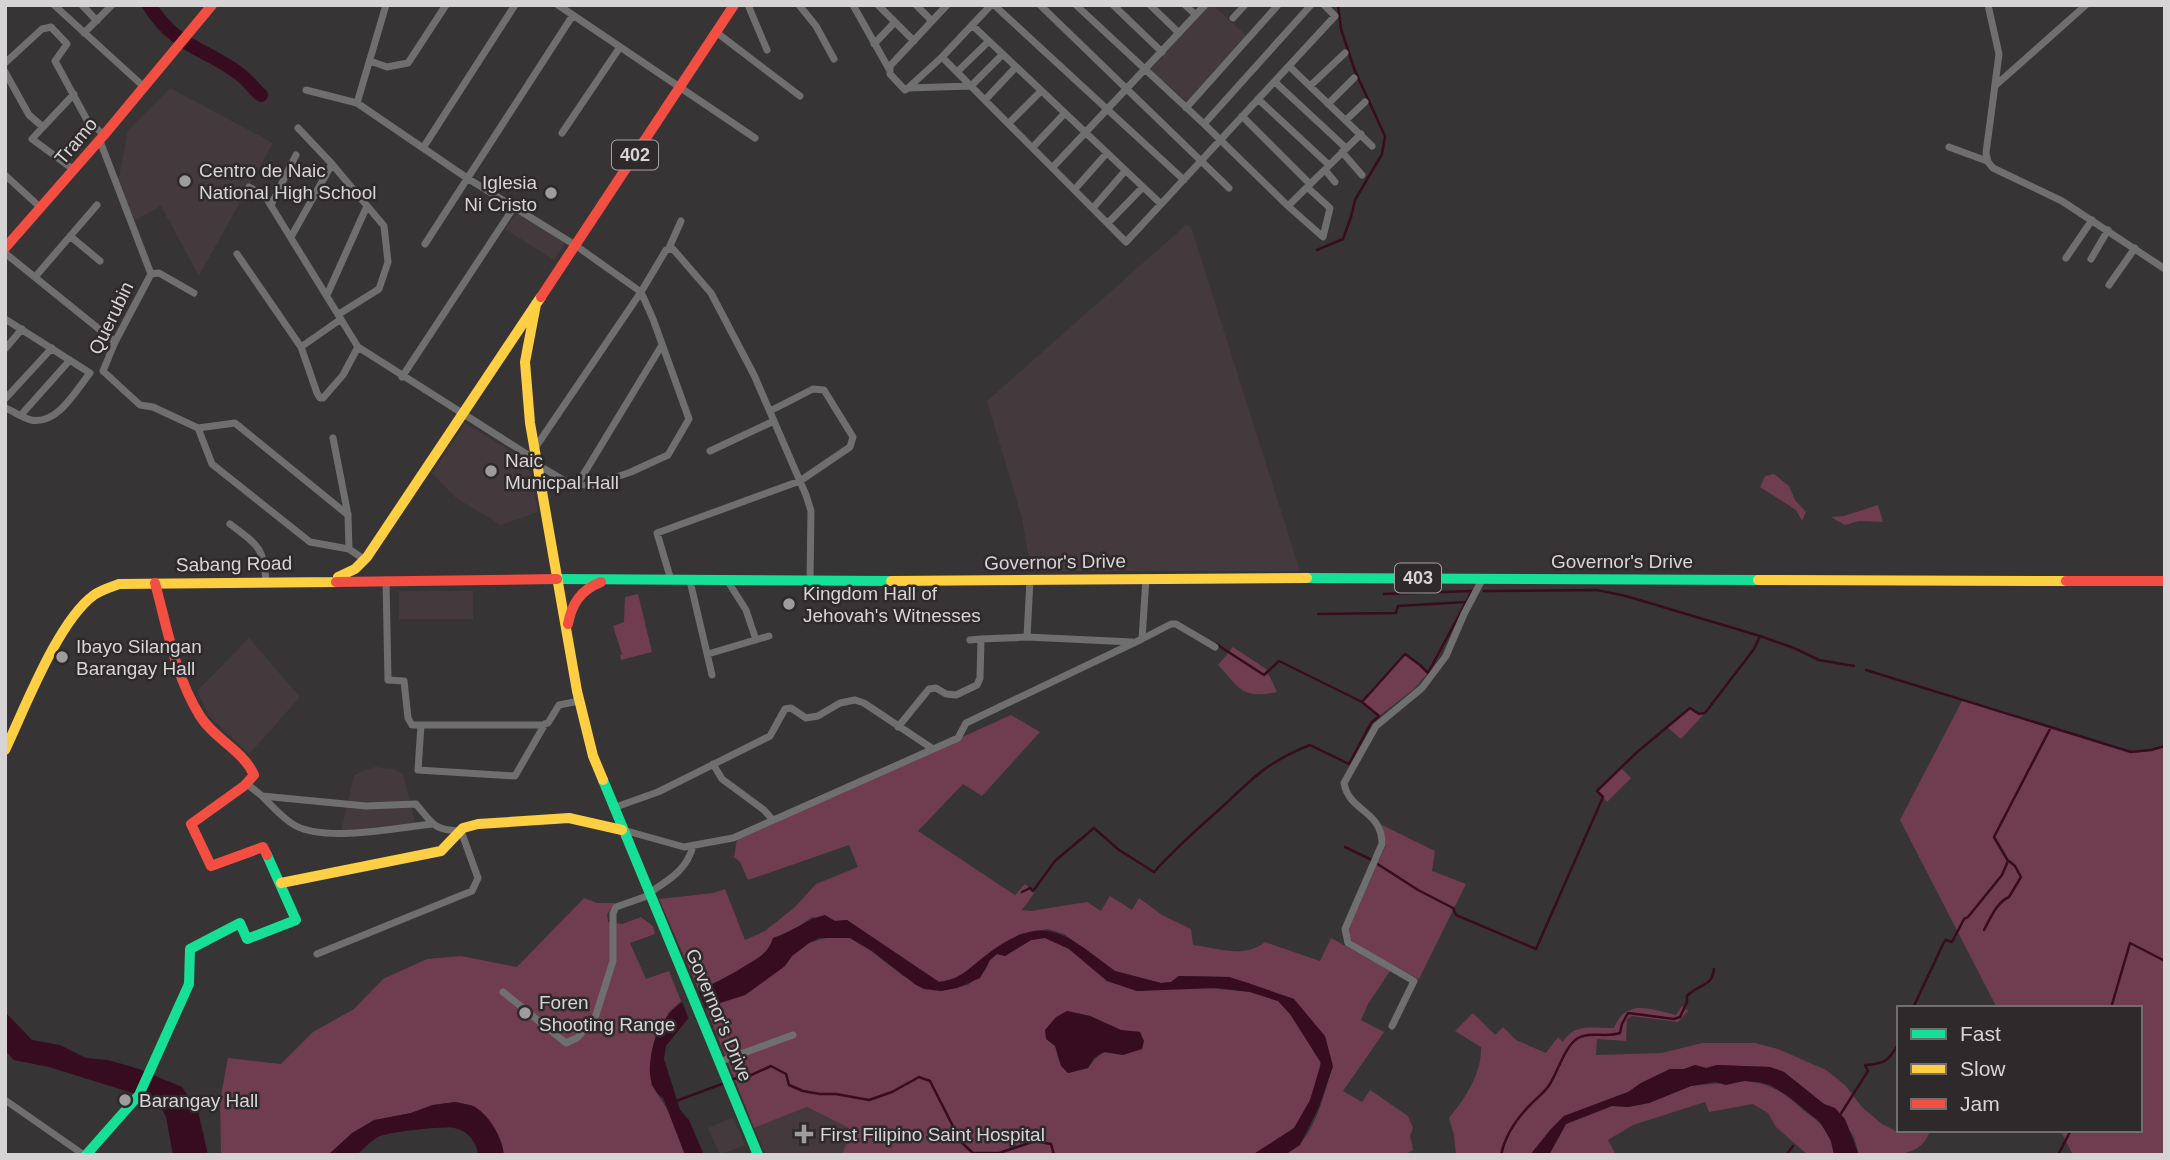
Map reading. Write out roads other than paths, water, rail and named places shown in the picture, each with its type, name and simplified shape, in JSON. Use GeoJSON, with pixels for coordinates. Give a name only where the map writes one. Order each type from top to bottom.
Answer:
{"type":"FeatureCollection","features":[{"type":"Feature","properties":{"kind":"main road","name":"Tramo"},"geometry":{"type":"LineString","coordinates":[[5,251],[212,5]]}},
{"type":"Feature","properties":{"kind":"main road","name":"402"},"geometry":{"type":"LineString","coordinates":[[325,581],[347,574],[365,560],[734,5]]}},
{"type":"Feature","properties":{"kind":"main road"},"geometry":{"type":"LineString","coordinates":[[536,304],[525,362],[526,396],[557,579]]}},
{"type":"Feature","properties":{"kind":"main road","name":"Sabang Road"},"geometry":{"type":"LineString","coordinates":[[5,750],[60,636],[79,608],[96,593],[119,584],[557,579]]}},
{"type":"Feature","properties":{"kind":"main road","name":"Governor's Drive"},"geometry":{"type":"LineString","coordinates":[[758,1155],[593,756],[579,701],[557,579],[2165,581]]}},
{"type":"Feature","properties":{"kind":"main road"},"geometry":{"type":"LineString","coordinates":[[567,634],[575,601],[585,590],[606,580]]}},
{"type":"Feature","properties":{"kind":"main road"},"geometry":{"type":"LineString","coordinates":[[85,1155],[139,1095],[189,984],[190,949],[240,923],[247,939],[296,920],[263,847],[211,866],[191,824],[253,779],[253,770],[208,727],[197,709],[181,670],[155,583]]}},
{"type":"Feature","properties":{"kind":"main road"},"geometry":{"type":"LineString","coordinates":[[281,883],[441,851],[461,831],[478,824],[569,818],[622,830]]}},
{"type":"Feature","properties":{"kind":"street"},"geometry":{"type":"LineString","coordinates":[[54,5],[143,86]]}},
{"type":"Feature","properties":{"kind":"street"},"geometry":{"type":"LineString","coordinates":[[82,5],[97,21]]}},
{"type":"Feature","properties":{"kind":"street"},"geometry":{"type":"LineString","coordinates":[[85,33],[112,5]]}},
{"type":"Feature","properties":{"kind":"street"},"geometry":{"type":"LineString","coordinates":[[357,103],[386,5]]}},
{"type":"Feature","properties":{"kind":"street"},"geometry":{"type":"LineString","coordinates":[[370,61],[387,67],[408,63],[446,5]]}},
{"type":"Feature","properties":{"kind":"street"},"geometry":{"type":"LineString","coordinates":[[423,148],[515,5]]}},
{"type":"Feature","properties":{"kind":"street"},"geometry":{"type":"LineString","coordinates":[[558,5],[755,138]]}},
{"type":"Feature","properties":{"kind":"street"},"geometry":{"type":"LineString","coordinates":[[748,5],[767,50]]}},
{"type":"Feature","properties":{"kind":"street"},"geometry":{"type":"LineString","coordinates":[[799,5],[816,26],[834,59]]}},
{"type":"Feature","properties":{"kind":"street"},"geometry":{"type":"LineString","coordinates":[[853,5],[901,88],[971,86],[1002,55]]}},
{"type":"Feature","properties":{"kind":"street"},"geometry":{"type":"LineString","coordinates":[[878,5],[914,41]]}},
{"type":"Feature","properties":{"kind":"street"},"geometry":{"type":"LineString","coordinates":[[916,5],[932,21]]}},
{"type":"Feature","properties":{"kind":"street"},"geometry":{"type":"LineString","coordinates":[[889,69],[947,5]]}},
{"type":"Feature","properties":{"kind":"street"},"geometry":{"type":"LineString","coordinates":[[908,88],[993,5],[1184,180]]}},
{"type":"Feature","properties":{"kind":"street"},"geometry":{"type":"LineString","coordinates":[[1040,5],[1228,188]]}},
{"type":"Feature","properties":{"kind":"street"},"geometry":{"type":"LineString","coordinates":[[1076,5],[1323,237],[1330,208],[1242,117]]}},
{"type":"Feature","properties":{"kind":"street"},"geometry":{"type":"LineString","coordinates":[[1113,5],[1163,51]]}},
{"type":"Feature","properties":{"kind":"street"},"geometry":{"type":"LineString","coordinates":[[1150,5],[1179,33]]}},
{"type":"Feature","properties":{"kind":"street"},"geometry":{"type":"LineString","coordinates":[[1185,5],[1196,15]]}},
{"type":"Feature","properties":{"kind":"street"},"geometry":{"type":"LineString","coordinates":[[1053,167],[1205,5]]}},
{"type":"Feature","properties":{"kind":"street"},"geometry":{"type":"LineString","coordinates":[[1233,18],[1245,5]]}},
{"type":"Feature","properties":{"kind":"street"},"geometry":{"type":"LineString","coordinates":[[1186,108],[1278,5]]}},
{"type":"Feature","properties":{"kind":"street"},"geometry":{"type":"LineString","coordinates":[[1204,124],[1311,5]]}},
{"type":"Feature","properties":{"kind":"street"},"geometry":{"type":"LineString","coordinates":[[942,57],[1126,242],[1335,16],[1324,5]]}},
{"type":"Feature","properties":{"kind":"street"},"geometry":{"type":"LineString","coordinates":[[1987,161],[1999,54],[1988,5]]}},
{"type":"Feature","properties":{"kind":"street"},"geometry":{"type":"LineString","coordinates":[[1995,86],[2085,5]]}},
{"type":"Feature","properties":{"kind":"street"},"geometry":{"type":"LineString","coordinates":[[425,244],[573,15]]}},
{"type":"Feature","properties":{"kind":"street"},"geometry":{"type":"LineString","coordinates":[[874,44],[895,22]]}},
{"type":"Feature","properties":{"kind":"street"},"geometry":{"type":"LineString","coordinates":[[972,25],[1161,204]]}},
{"type":"Feature","properties":{"kind":"street","name":"Querubin"},"geometry":{"type":"LineString","coordinates":[[5,64],[42,29],[51,27],[66,41],[67,46],[55,61],[87,120],[102,138],[151,274],[103,371],[140,405],[153,407],[198,428]]}},
{"type":"Feature","properties":{"kind":"street"},"geometry":{"type":"LineString","coordinates":[[716,32],[800,96]]}},
{"type":"Feature","properties":{"kind":"street"},"geometry":{"type":"LineString","coordinates":[[957,72],[989,41]]}},
{"type":"Feature","properties":{"kind":"street"},"geometry":{"type":"LineString","coordinates":[[562,133],[620,47]]}},
{"type":"Feature","properties":{"kind":"street"},"geometry":{"type":"LineString","coordinates":[[1310,86],[1345,53]]}},
{"type":"Feature","properties":{"kind":"street"},"geometry":{"type":"LineString","coordinates":[[1289,66],[1372,146]]}},
{"type":"Feature","properties":{"kind":"street"},"geometry":{"type":"LineString","coordinates":[[985,100],[1016,67]]}},
{"type":"Feature","properties":{"kind":"street"},"geometry":{"type":"LineString","coordinates":[[5,72],[29,115],[43,127]]}},
{"type":"Feature","properties":{"kind":"street"},"geometry":{"type":"LineString","coordinates":[[1328,104],[1354,78]]}},
{"type":"Feature","properties":{"kind":"street"},"geometry":{"type":"LineString","coordinates":[[1275,82],[1344,150],[1362,175]]}},
{"type":"Feature","properties":{"kind":"street"},"geometry":{"type":"LineString","coordinates":[[249,187],[265,196],[358,348],[402,377],[577,485],[590,486],[631,472],[668,455],[689,419],[641,292],[575,245],[467,178],[357,103],[306,90]]}},
{"type":"Feature","properties":{"kind":"street"},"geometry":{"type":"LineString","coordinates":[[1009,123],[1041,91]]}},
{"type":"Feature","properties":{"kind":"street"},"geometry":{"type":"LineString","coordinates":[[74,94],[32,139],[74,170]]}},
{"type":"Feature","properties":{"kind":"street"},"geometry":{"type":"LineString","coordinates":[[1258,99],[1327,167],[1335,182]]}},
{"type":"Feature","properties":{"kind":"street"},"geometry":{"type":"LineString","coordinates":[[1346,120],[1364,102]]}},
{"type":"Feature","properties":{"kind":"street"},"geometry":{"type":"LineString","coordinates":[[1033,147],[1064,114]]}},
{"type":"Feature","properties":{"kind":"street"},"geometry":{"type":"LineString","coordinates":[[298,128],[384,226],[388,262],[379,289],[301,347]]}},
{"type":"Feature","properties":{"kind":"street"},"geometry":{"type":"LineString","coordinates":[[1288,206],[1361,134]]}},
{"type":"Feature","properties":{"kind":"street"},"geometry":{"type":"LineString","coordinates":[[1949,147],[1987,161],[1993,168],[2062,201],[2165,269]]}},
{"type":"Feature","properties":{"kind":"street"},"geometry":{"type":"LineString","coordinates":[[1074,189],[1106,154]]}},
{"type":"Feature","properties":{"kind":"street"},"geometry":{"type":"LineString","coordinates":[[271,205],[296,155]]}},
{"type":"Feature","properties":{"kind":"street"},"geometry":{"type":"LineString","coordinates":[[290,237],[332,164]]}},
{"type":"Feature","properties":{"kind":"street"},"geometry":{"type":"LineString","coordinates":[[1093,208],[1125,171]]}},
{"type":"Feature","properties":{"kind":"street"},"geometry":{"type":"LineString","coordinates":[[5,176],[41,208]]}},
{"type":"Feature","properties":{"kind":"street"},"geometry":{"type":"LineString","coordinates":[[1108,223],[1143,187]]}},
{"type":"Feature","properties":{"kind":"street"},"geometry":{"type":"LineString","coordinates":[[35,277],[97,205]]}},
{"type":"Feature","properties":{"kind":"street"},"geometry":{"type":"LineString","coordinates":[[327,295],[367,206]]}},
{"type":"Feature","properties":{"kind":"street"},"geometry":{"type":"LineString","coordinates":[[402,377],[514,207]]}},
{"type":"Feature","properties":{"kind":"street"},"geometry":{"type":"LineString","coordinates":[[2066,257],[2092,219]]}},
{"type":"Feature","properties":{"kind":"street"},"geometry":{"type":"LineString","coordinates":[[535,448],[641,292],[666,250],[670,248],[681,221]]}},
{"type":"Feature","properties":{"kind":"street"},"geometry":{"type":"LineString","coordinates":[[2091,259],[2108,230]]}},
{"type":"Feature","properties":{"kind":"street"},"geometry":{"type":"LineString","coordinates":[[70,236],[100,261]]}},
{"type":"Feature","properties":{"kind":"street"},"geometry":{"type":"LineString","coordinates":[[670,248],[673,248],[711,293],[770,411],[800,481],[811,511],[810,581]]}},
{"type":"Feature","properties":{"kind":"street"},"geometry":{"type":"LineString","coordinates":[[2109,285],[2134,248]]}},
{"type":"Feature","properties":{"kind":"street"},"geometry":{"type":"LineString","coordinates":[[5,251],[116,342]]}},
{"type":"Feature","properties":{"kind":"street"},"geometry":{"type":"LineString","coordinates":[[237,254],[301,347],[320,398],[327,396],[358,348]]}},
{"type":"Feature","properties":{"kind":"street"},"geometry":{"type":"LineString","coordinates":[[151,274],[156,272],[194,293]]}},
{"type":"Feature","properties":{"kind":"street"},"geometry":{"type":"LineString","coordinates":[[5,319],[90,373],[103,371]]}},
{"type":"Feature","properties":{"kind":"street"},"geometry":{"type":"LineString","coordinates":[[5,349],[22,329]]}},
{"type":"Feature","properties":{"kind":"street"},"geometry":{"type":"LineString","coordinates":[[577,485],[662,345]]}},
{"type":"Feature","properties":{"kind":"street"},"geometry":{"type":"LineString","coordinates":[[5,399],[52,348]]}},
{"type":"Feature","properties":{"kind":"street"},"geometry":{"type":"LineString","coordinates":[[21,415],[70,360]]}},
{"type":"Feature","properties":{"kind":"street"},"geometry":{"type":"LineString","coordinates":[[5,408],[31,420],[56,415],[90,373]]}},
{"type":"Feature","properties":{"kind":"street"},"geometry":{"type":"LineString","coordinates":[[671,580],[657,533],[800,481],[850,447],[853,437],[824,390],[813,389],[770,411]]}},
{"type":"Feature","properties":{"kind":"street"},"geometry":{"type":"LineString","coordinates":[[710,451],[774,421]]}},
{"type":"Feature","properties":{"kind":"street"},"geometry":{"type":"LineString","coordinates":[[348,514],[235,423],[198,428],[212,464],[310,542],[349,550],[365,560]]}},
{"type":"Feature","properties":{"kind":"street"},"geometry":{"type":"LineString","coordinates":[[333,438],[348,514],[349,550]]}},
{"type":"Feature","properties":{"kind":"street"},"geometry":{"type":"LineString","coordinates":[[230,524],[260,549],[264,557],[266,582]]}},
{"type":"Feature","properties":{"kind":"street"},"geometry":{"type":"LineString","coordinates":[[1138,640],[1146,578]]}},
{"type":"Feature","properties":{"kind":"street"},"geometry":{"type":"LineString","coordinates":[[1392,1026],[1414,981],[1348,943],[1345,935],[1345,929],[1382,844],[1382,831],[1375,820],[1349,798],[1344,783],[1376,726],[1422,688],[1446,656],[1483,579]]}},
{"type":"Feature","properties":{"kind":"street"},"geometry":{"type":"LineString","coordinates":[[386,580],[387,680],[404,681],[412,725],[545,724]]}},
{"type":"Feature","properties":{"kind":"street"},"geometry":{"type":"LineString","coordinates":[[690,580],[712,675]]}},
{"type":"Feature","properties":{"kind":"street"},"geometry":{"type":"LineString","coordinates":[[726,580],[746,610],[756,640]]}},
{"type":"Feature","properties":{"kind":"street"},"geometry":{"type":"LineString","coordinates":[[1027,637],[1030,580]]}},
{"type":"Feature","properties":{"kind":"street"},"geometry":{"type":"LineString","coordinates":[[622,830],[684,847],[733,838],[958,738],[966,723],[1171,624],[1176,624],[1215,647]]}},
{"type":"Feature","properties":{"kind":"street"},"geometry":{"type":"LineString","coordinates":[[708,654],[769,636]]}},
{"type":"Feature","properties":{"kind":"street"},"geometry":{"type":"LineString","coordinates":[[970,640],[1027,637],[1138,640]]}},
{"type":"Feature","properties":{"kind":"street"},"geometry":{"type":"LineString","coordinates":[[898,727],[929,689],[936,688],[946,694],[956,695],[977,685],[981,678],[981,639]]}},
{"type":"Feature","properties":{"kind":"street"},"geometry":{"type":"LineString","coordinates":[[421,725],[418,770],[515,776],[559,705],[579,701]]}},
{"type":"Feature","properties":{"kind":"street"},"geometry":{"type":"LineString","coordinates":[[613,808],[658,792],[770,736],[785,709],[791,708],[806,718],[818,716],[840,703],[864,703],[933,749]]}},
{"type":"Feature","properties":{"kind":"street"},"geometry":{"type":"LineString","coordinates":[[713,764],[722,779],[772,819]]}},
{"type":"Feature","properties":{"kind":"street"},"geometry":{"type":"LineString","coordinates":[[247,784],[279,814],[297,826],[324,833],[432,824]]}},
{"type":"Feature","properties":{"kind":"street"},"geometry":{"type":"LineString","coordinates":[[262,796],[366,806],[416,804],[432,824],[442,830],[461,831],[478,878],[472,891],[317,954]]}},
{"type":"Feature","properties":{"kind":"street"},"geometry":{"type":"LineString","coordinates":[[503,992],[566,1043],[577,1038],[595,1018],[613,961],[613,913],[616,907],[650,894],[683,868],[690,857],[692,846]]}},
{"type":"Feature","properties":{"kind":"street"},"geometry":{"type":"LineString","coordinates":[[719,1062],[793,1035]]}},
{"type":"Feature","properties":{"kind":"street"},"geometry":{"type":"LineString","coordinates":[[5,1100],[85,1155]]}},
{"type":"Feature","properties":{"kind":"waterway"},"geometry":{"type":"LineString","coordinates":[[149,5],[179,38],[237,72],[261,95]]}},
{"type":"Feature","properties":{"kind":"waterway"},"geometry":{"type":"LineString","coordinates":[[1317,250],[1343,239],[1355,200],[1382,154],[1385,136],[1355,71],[1341,29],[1338,5]]}},
{"type":"Feature","properties":{"kind":"waterway"},"geometry":{"type":"LineString","coordinates":[[1484,591],[1597,590],[1626,596],[1760,636],[1819,660],[1854,666]]}},
{"type":"Feature","properties":{"kind":"waterway"},"geometry":{"type":"LineString","coordinates":[[1384,594],[1472,591]]}},
{"type":"Feature","properties":{"kind":"waterway"},"geometry":{"type":"LineString","coordinates":[[1362,702],[1405,654],[1428,673],[1472,591]]}},
{"type":"Feature","properties":{"kind":"waterway"},"geometry":{"type":"LineString","coordinates":[[1318,614],[1396,613],[1398,606],[1466,602]]}},
{"type":"Feature","properties":{"kind":"waterway"},"geometry":{"type":"LineString","coordinates":[[1376,863],[1418,890],[1453,908],[1456,915],[1536,949],[1603,797],[1597,791],[1636,753],[1690,708],[1699,714],[1705,713],[1754,649],[1760,636]]}},
{"type":"Feature","properties":{"kind":"waterway"},"geometry":{"type":"LineString","coordinates":[[1022,892],[1030,888],[1033,891],[1055,861],[1094,828],[1119,850],[1154,872],[1186,839],[1271,764],[1310,745],[1349,764],[1371,723],[1379,716],[1362,702],[1279,661],[1264,675],[1216,644]]}},
{"type":"Feature","properties":{"kind":"waterway"},"geometry":{"type":"LineString","coordinates":[[1866,670],[2131,752],[2165,746]]}},
{"type":"Feature","properties":{"kind":"waterway"},"geometry":{"type":"LineString","coordinates":[[1914,1006],[1944,942],[1952,942],[1964,919],[2002,875],[2008,861],[1994,837],[2051,727]]}},
{"type":"Feature","properties":{"kind":"waterway"},"geometry":{"type":"LineString","coordinates":[[1345,847],[1372,860]]}},
{"type":"Feature","properties":{"kind":"waterway"},"geometry":{"type":"LineString","coordinates":[[1984,930],[2021,877],[2009,861]]}},
{"type":"Feature","properties":{"kind":"waterway"},"geometry":{"type":"LineString","coordinates":[[2112,1006],[2130,943],[2165,961]]}},
{"type":"Feature","properties":{"kind":"waterway"},"geometry":{"type":"LineString","coordinates":[[1501,1155],[1512,1127],[1548,1087],[1573,1042],[1587,1035],[1620,1033],[1628,1013],[1674,1019],[1680,1017],[1687,996],[1708,982],[1714,969]]}},
{"type":"Feature","properties":{"kind":"waterway"},"geometry":{"type":"LineString","coordinates":[[1840,1115],[1868,1071],[1865,1065],[1886,1060],[1897,1046]]}},
{"type":"Feature","properties":{"kind":"waterway"},"geometry":{"type":"LineString","coordinates":[[733,1079],[749,1076],[771,1066],[786,1074],[789,1085],[803,1091],[869,1100],[892,1092],[919,1077],[930,1081],[961,1142],[973,1153],[999,1153],[1035,1141],[1051,1144],[1054,1155]]}},
{"type":"Feature","properties":{"kind":"waterway"},"geometry":{"type":"LineString","coordinates":[[676,1101],[722,1084]]}},
{"type":"Feature","properties":{"kind":"waterway"},"geometry":{"type":"LineString","coordinates":[[2058,1155],[2070,1132]]}},
{"type":"Feature","properties":{"kind":"waterway"},"geometry":{"type":"LineString","coordinates":[[1786,1155],[1793,1146]]}},
{"type":"Feature","properties":{"kind":"place","name":"Centro de Naic National High School"},"geometry":{"type":"Point","coordinates":[185,181]}},
{"type":"Feature","properties":{"kind":"place","name":"Iglesia Ni Cristo"},"geometry":{"type":"Point","coordinates":[551,193]}},
{"type":"Feature","properties":{"kind":"place","name":"Naic Municpal Hall"},"geometry":{"type":"Point","coordinates":[491,471]}},
{"type":"Feature","properties":{"kind":"place","name":"Kingdom Hall of Jehovah's Witnesses"},"geometry":{"type":"Point","coordinates":[789,604]}},
{"type":"Feature","properties":{"kind":"place","name":"Ibayo Silangan Barangay Hall"},"geometry":{"type":"Point","coordinates":[62,657]}},
{"type":"Feature","properties":{"kind":"place","name":"Foren Shooting Range"},"geometry":{"type":"Point","coordinates":[525,1013]}},
{"type":"Feature","properties":{"kind":"place","name":"Barangay Hall"},"geometry":{"type":"Point","coordinates":[125,1100]}},
{"type":"Feature","properties":{"kind":"place","name":"First Filipino Saint Hospital"},"geometry":{"type":"Point","coordinates":[804,1134]}}]}
